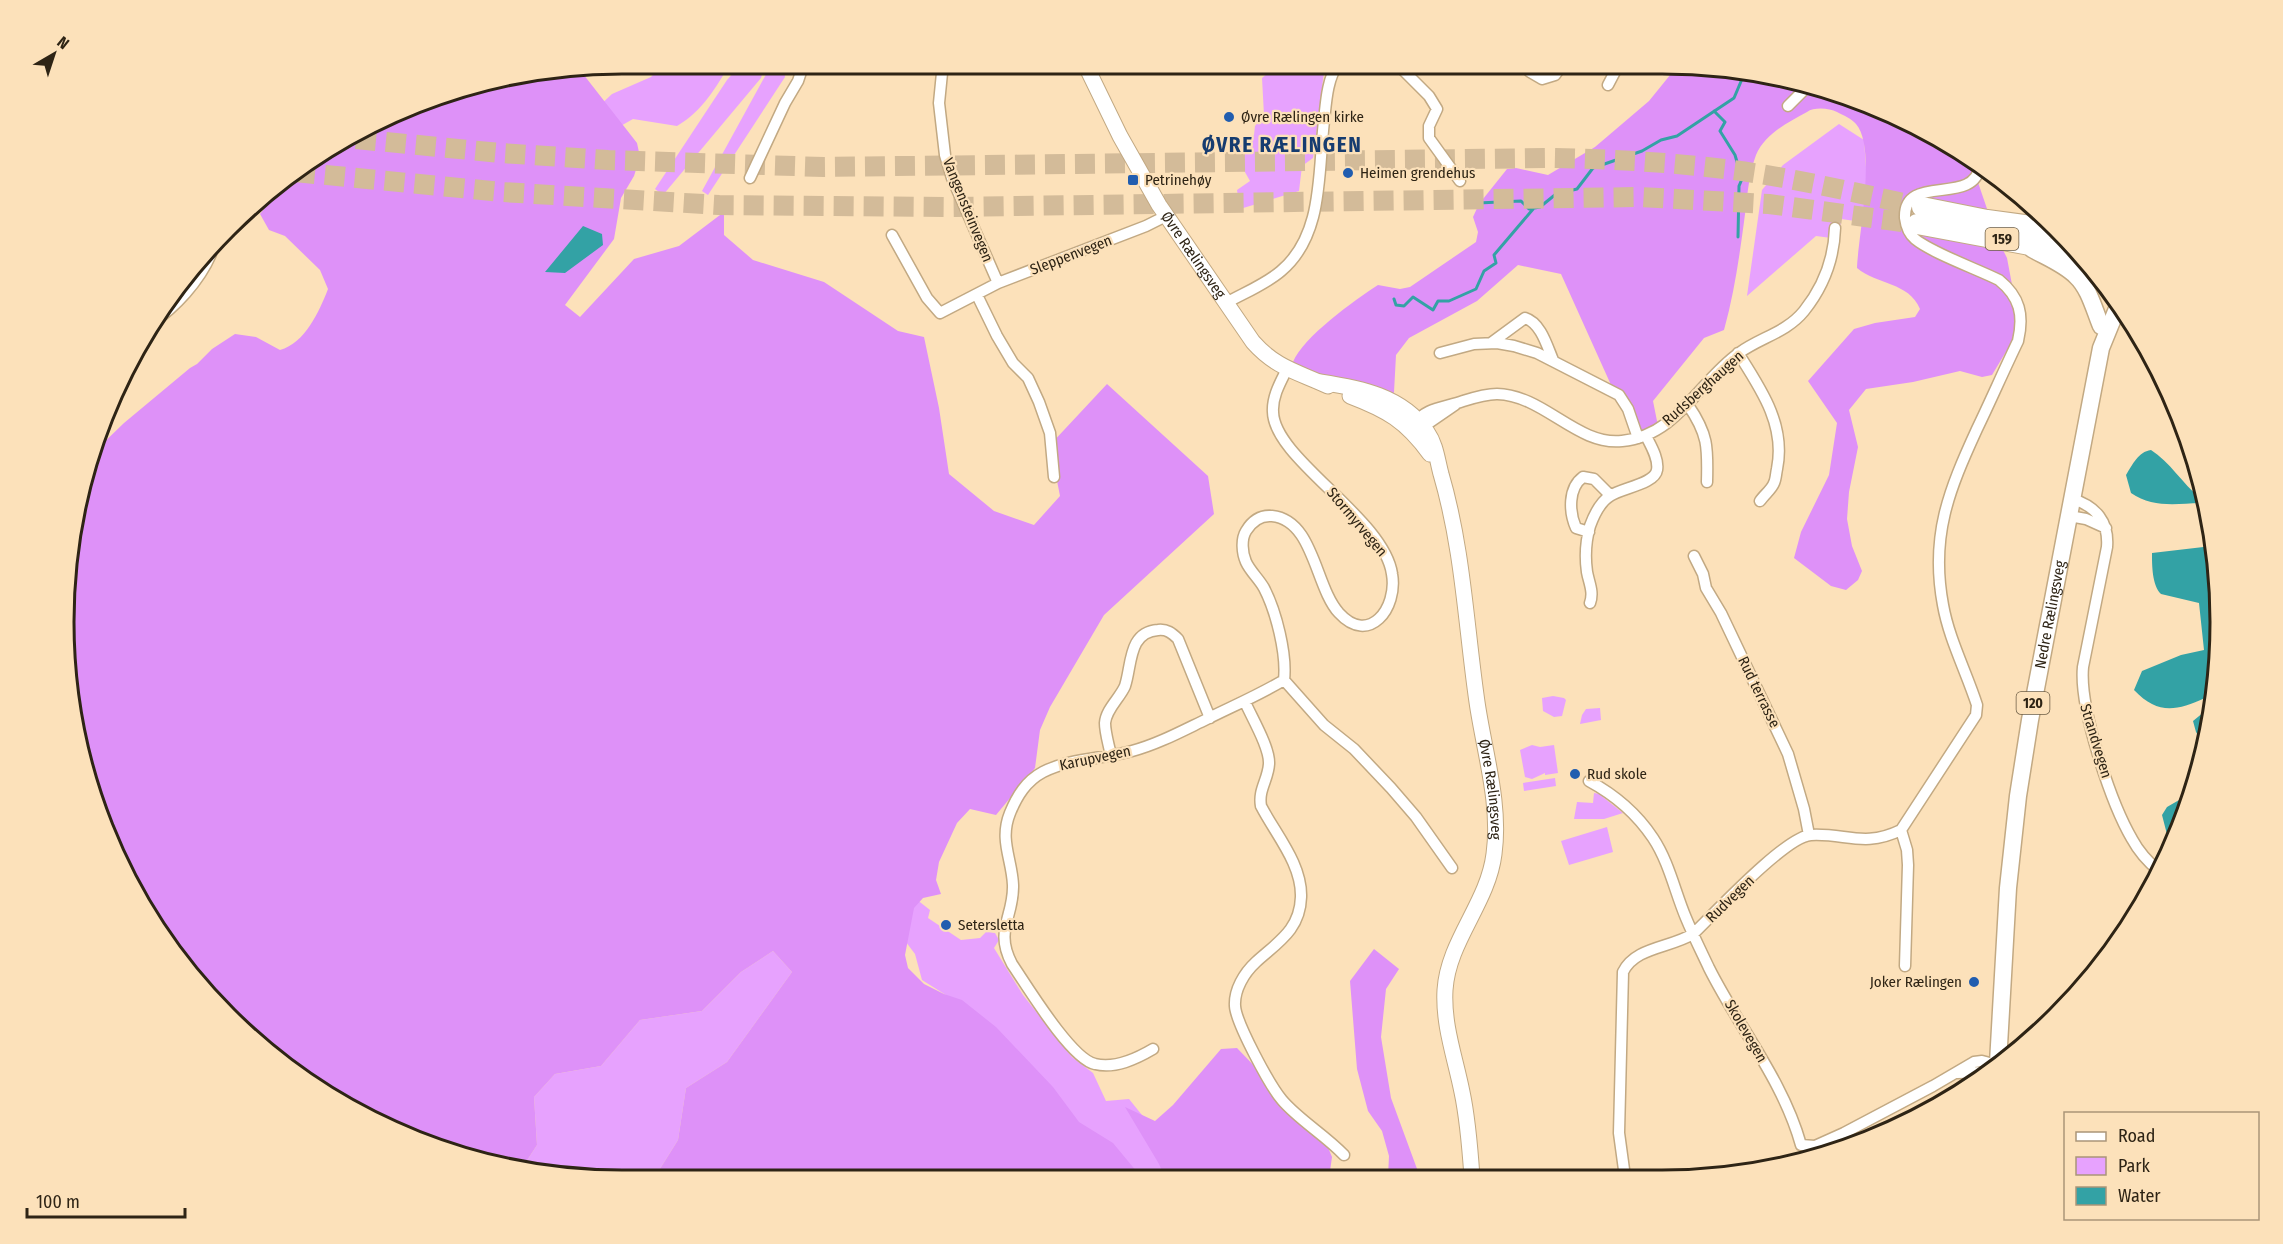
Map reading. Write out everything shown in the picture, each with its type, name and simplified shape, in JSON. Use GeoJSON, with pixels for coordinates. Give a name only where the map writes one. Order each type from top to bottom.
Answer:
{"type":"FeatureCollection","features":[{"type":"Feature","properties":{"kind":"highway","name":"159"},"geometry":{"type":"LineString","coordinates":[[2042,227],[1987,220],[1919,216],[2020,243],[2057,250],[2071,257]]}},
{"type":"Feature","properties":{"kind":"main road","name":"Øvre Rælingsveg"},"geometry":{"type":"LineString","coordinates":[[1090,74],[1126,148],[1166,216],[1253,342],[1269,358],[1287,369],[1320,382],[1379,395],[1396,403],[1417,425],[1439,466],[1461,560],[1472,668],[1496,830],[1494,855],[1488,880],[1452,961],[1445,987],[1447,1029],[1465,1108],[1471,1170]]}},
{"type":"Feature","properties":{"kind":"main road"},"geometry":{"type":"LineString","coordinates":[[2020,243],[2057,262],[2076,276],[2083,284],[2101,326]]}},
{"type":"Feature","properties":{"kind":"main road","name":"Nedre Rælingsveg"},"geometry":{"type":"LineString","coordinates":[[2095,286],[2101,326],[2101,348]]}},
{"type":"Feature","properties":{"kind":"main road","name":"Nedre Rælingsveg"},"geometry":{"type":"LineString","coordinates":[[1997,1056],[2018,796],[2030,720],[2101,348],[2114,313]]}},
{"type":"Feature","properties":{"kind":"street"},"geometry":{"type":"LineString","coordinates":[[750,178],[800,74]]}},
{"type":"Feature","properties":{"kind":"street","name":"Vangensteinvegen"},"geometry":{"type":"LineString","coordinates":[[942,74],[939,103],[945,154],[952,178],[998,283]]}},
{"type":"Feature","properties":{"kind":"street"},"geometry":{"type":"LineString","coordinates":[[1226,303],[1280,272],[1291,262],[1307,237],[1315,206],[1326,103],[1335,74]]}},
{"type":"Feature","properties":{"kind":"street"},"geometry":{"type":"LineString","coordinates":[[1407,74],[1430,96],[1437,109],[1429,126],[1429,138],[1460,181]]}},
{"type":"Feature","properties":{"kind":"street"},"geometry":{"type":"LineString","coordinates":[[1533,74],[1542,79],[1549,79],[1556,74]]}},
{"type":"Feature","properties":{"kind":"street"},"geometry":{"type":"LineString","coordinates":[[1608,85],[1614,74]]}},
{"type":"Feature","properties":{"kind":"street"},"geometry":{"type":"LineString","coordinates":[[1788,106],[1802,92]]}},
{"type":"Feature","properties":{"kind":"street"},"geometry":{"type":"LineString","coordinates":[[1809,835],[1871,839],[1887,837],[1901,830],[1970,725],[1977,710],[1943,607],[1938,575],[1940,534],[1955,478],[2018,341],[2022,321],[2020,307],[2009,288],[1999,280],[1916,240],[1907,227],[1905,218],[1908,207],[1918,194],[1925,191],[1966,186],[1978,174]]}},
{"type":"Feature","properties":{"kind":"street","name":"Sleppenvegen"},"geometry":{"type":"LineString","coordinates":[[892,235],[927,298],[940,314],[998,283],[1146,226],[1166,216]]}},
{"type":"Feature","properties":{"kind":"street","name":"Rudsberghaugen"},"geometry":{"type":"LineString","coordinates":[[1417,425],[1457,403],[1477,396],[1496,394],[1529,401],[1586,434],[1603,440],[1620,442],[1642,437],[1661,427],[1688,405],[1738,354],[1782,331],[1803,312],[1821,286],[1831,263],[1835,228]]}},
{"type":"Feature","properties":{"kind":"street"},"geometry":{"type":"LineString","coordinates":[[977,295],[997,336],[1013,363],[1028,378],[1039,402],[1050,433],[1054,477]]}},
{"type":"Feature","properties":{"kind":"street"},"geometry":{"type":"LineString","coordinates":[[1491,344],[1519,321],[1529,319],[1537,325],[1553,360]]}},
{"type":"Feature","properties":{"kind":"street","name":"Rudsberghaugen"},"geometry":{"type":"LineString","coordinates":[[1440,353],[1473,344],[1514,346],[1553,360],[1619,395],[1655,456],[1657,469],[1655,475],[1649,480],[1610,495]]}},
{"type":"Feature","properties":{"kind":"street"},"geometry":{"type":"LineString","coordinates":[[1738,354],[1762,390],[1773,412],[1779,437],[1780,458],[1774,483],[1760,501]]}},
{"type":"Feature","properties":{"kind":"street","name":"Stormyrvegen"},"geometry":{"type":"LineString","coordinates":[[1284,680],[1286,667],[1274,614],[1263,587],[1246,562],[1243,550],[1243,538],[1258,518],[1280,517],[1295,527],[1305,541],[1332,606],[1348,621],[1359,625],[1368,625],[1377,621],[1389,608],[1393,586],[1392,573],[1383,550],[1336,495],[1295,454],[1276,428],[1273,416],[1274,401],[1287,369]]}},
{"type":"Feature","properties":{"kind":"street"},"geometry":{"type":"LineString","coordinates":[[1688,405],[1699,421],[1706,439],[1707,482]]}},
{"type":"Feature","properties":{"kind":"street"},"geometry":{"type":"LineString","coordinates":[[1589,532],[1576,528],[1573,521],[1572,492],[1575,482],[1583,477],[1594,479],[1610,495],[1596,513],[1589,532],[1587,556],[1592,594],[1590,603]]}},
{"type":"Feature","properties":{"kind":"street"},"geometry":{"type":"LineString","coordinates":[[2082,502],[2100,516],[2106,528],[2086,519],[2071,508],[2082,502]]}},
{"type":"Feature","properties":{"kind":"street","name":"Strandvegen"},"geometry":{"type":"LineString","coordinates":[[2106,528],[2107,547],[2083,667],[2083,698],[2120,814],[2139,850],[2153,865]]}},
{"type":"Feature","properties":{"kind":"street","name":"Rud terrasse"},"geometry":{"type":"LineString","coordinates":[[1694,556],[1706,588],[1721,613],[1788,754],[1809,835]]}},
{"type":"Feature","properties":{"kind":"street"},"geometry":{"type":"LineString","coordinates":[[1111,756],[1105,724],[1107,716],[1124,689],[1132,651],[1143,635],[1152,631],[1171,632],[1178,639],[1210,718]]}},
{"type":"Feature","properties":{"kind":"street"},"geometry":{"type":"LineString","coordinates":[[1284,680],[1317,719],[1353,749],[1391,788],[1416,817],[1452,868]]}},
{"type":"Feature","properties":{"kind":"street","name":"Karupvegen"},"geometry":{"type":"LineString","coordinates":[[1153,1049],[1134,1059],[1108,1065],[1096,1065],[1077,1055],[1012,964],[1006,953],[1004,939],[1004,928],[1013,889],[1006,853],[1006,827],[1016,800],[1030,781],[1052,768],[1111,756],[1153,744],[1245,702],[1284,680]]}},
{"type":"Feature","properties":{"kind":"street"},"geometry":{"type":"LineString","coordinates":[[1245,702],[1268,753],[1269,762],[1260,798],[1262,806],[1293,863],[1298,876],[1301,897],[1295,926],[1280,943],[1247,971],[1235,997],[1235,1009],[1261,1063],[1283,1101],[1344,1155]]}},
{"type":"Feature","properties":{"kind":"street","name":"Skolevegen"},"geometry":{"type":"LineString","coordinates":[[1589,781],[1606,790],[1621,802],[1642,822],[1654,840],[1665,860],[1693,934],[1711,972],[1787,1105],[1801,1145],[1801,1152]]}},
{"type":"Feature","properties":{"kind":"street"},"geometry":{"type":"LineString","coordinates":[[1901,830],[1907,850],[1908,865],[1905,966]]}},
{"type":"Feature","properties":{"kind":"street","name":"Rudvegen"},"geometry":{"type":"LineString","coordinates":[[1623,1170],[1618,1133],[1623,972],[1631,960],[1641,954],[1683,940],[1693,934],[1773,858],[1795,840],[1809,835]]}},
{"type":"Feature","properties":{"kind":"street"},"geometry":{"type":"LineString","coordinates":[[1801,1145],[1815,1146],[1957,1073],[1974,1072]]}},
{"type":"Feature","properties":{"kind":"street"},"geometry":{"type":"LineString","coordinates":[[1844,1133],[1845,1138]]}},
{"type":"Feature","properties":{"kind":"green space"},"geometry":{"type":"Polygon","coordinates":[[[654,74],[724,74],[701,106],[677,126],[633,119],[578,150],[566,137],[612,94],[654,74]]]}},
{"type":"Feature","properties":{"kind":"green space"},"geometry":{"type":"Polygon","coordinates":[[[732,74],[762,74],[663,195],[655,189],[732,74]]]}},
{"type":"Feature","properties":{"kind":"green space"},"geometry":{"type":"Polygon","coordinates":[[[766,74],[785,74],[785,77],[708,195],[702,191],[766,74]]]}},
{"type":"Feature","properties":{"kind":"green space"},"geometry":{"type":"Polygon","coordinates":[[[1267,74],[1324,74],[1313,158],[1302,166],[1299,191],[1240,209],[1237,190],[1250,181],[1232,149],[1240,142],[1244,145],[1254,135],[1255,126],[1264,115],[1262,78],[1267,74]]]}},
{"type":"Feature","properties":{"kind":"green space"},"geometry":{"type":"Polygon","coordinates":[[[1839,124],[1864,140],[1870,223],[1841,219],[1839,239],[1816,236],[1747,296],[1762,190],[1783,165],[1839,124]]]}},
{"type":"Feature","properties":{"kind":"green space"},"geometry":{"type":"Polygon","coordinates":[[[1553,696],[1566,700],[1562,716],[1554,717],[1543,711],[1542,698],[1553,696]]]}},
{"type":"Feature","properties":{"kind":"green space"},"geometry":{"type":"Polygon","coordinates":[[[1600,708],[1601,720],[1580,724],[1586,709],[1600,708]]]}},
{"type":"Feature","properties":{"kind":"green space"},"geometry":{"type":"Polygon","coordinates":[[[1532,745],[1540,747],[1554,745],[1558,773],[1545,775],[1545,773],[1532,779],[1525,777],[1520,750],[1532,745]]]}},
{"type":"Feature","properties":{"kind":"green space"},"geometry":{"type":"Polygon","coordinates":[[[1555,778],[1556,786],[1524,791],[1523,783],[1555,778]]]}},
{"type":"Feature","properties":{"kind":"green space"},"geometry":{"type":"Polygon","coordinates":[[[1594,793],[1599,794],[1623,813],[1604,819],[1574,819],[1577,802],[1593,803],[1594,793]]]}},
{"type":"Feature","properties":{"kind":"green space"},"geometry":{"type":"Polygon","coordinates":[[[1607,827],[1613,852],[1569,865],[1561,841],[1607,827]]]}},
{"type":"Feature","properties":{"kind":"green space","name":"Setersletta"},"geometry":{"type":"Polygon","coordinates":[[[916,899],[930,910],[928,918],[961,940],[980,938],[986,932],[995,933],[999,940],[994,948],[1023,995],[1072,1057],[1093,1073],[1106,1101],[1129,1099],[1146,1120],[1171,1170],[1098,1170],[973,1012],[922,980],[915,954],[884,913],[916,899]]]}},
{"type":"Feature","properties":{"kind":"green space"},"geometry":{"type":"Polygon","coordinates":[[[773,951],[792,972],[727,1062],[686,1088],[678,1140],[659,1170],[586,1169],[526,1162],[537,1145],[534,1097],[555,1074],[601,1066],[640,1020],[702,1011],[741,972],[773,951]]]}},
{"type":"Feature","properties":{"kind":"shaded area"},"geometry":{"type":"Polygon","coordinates":[[[1671,74],[1733,78],[1768,84],[1803,92],[1871,115],[1935,147],[1974,172],[1997,238],[2007,258],[2013,290],[2016,335],[1992,375],[1982,377],[1960,371],[1913,382],[1866,389],[1849,410],[1858,447],[1849,492],[1847,519],[1852,546],[1862,571],[1858,580],[1846,590],[1831,586],[1794,558],[1801,532],[1829,475],[1837,423],[1808,381],[1854,329],[1875,323],[1915,317],[1920,309],[1915,300],[1901,289],[1865,274],[1857,268],[1865,193],[1865,152],[1862,136],[1856,124],[1837,112],[1822,109],[1810,110],[1777,130],[1765,141],[1756,155],[1749,180],[1736,276],[1724,330],[1704,338],[1653,401],[1658,426],[1634,436],[1561,274],[1518,265],[1477,301],[1409,338],[1396,355],[1394,392],[1390,409],[1305,372],[1293,362],[1318,331],[1378,285],[1400,289],[1410,287],[1476,242],[1478,232],[1473,217],[1479,204],[1507,169],[1516,168],[1548,175],[1595,147],[1649,101],[1671,74]]]}},
{"type":"Feature","properties":{"kind":"shaded area"},"geometry":{"type":"Polygon","coordinates":[[[584,75],[637,143],[640,157],[634,176],[621,198],[614,239],[565,305],[580,317],[634,259],[679,246],[724,212],[724,235],[753,260],[824,282],[898,331],[924,337],[939,408],[949,474],[994,511],[1034,525],[1060,496],[1050,445],[1107,384],[1208,476],[1214,514],[1104,615],[1050,707],[1040,730],[1035,768],[996,815],[970,809],[957,823],[939,862],[936,880],[941,894],[923,898],[914,908],[905,955],[908,968],[924,984],[962,1000],[996,1027],[1053,1087],[1079,1122],[1113,1143],[1135,1170],[659,1170],[678,1140],[686,1088],[727,1062],[792,972],[773,951],[741,972],[702,1011],[640,1020],[601,1066],[555,1074],[534,1097],[537,1145],[526,1162],[480,1152],[412,1129],[348,1097],[288,1057],[234,1010],[210,984],[166,927],[147,896],[115,832],[103,798],[92,764],[78,694],[74,622],[75,586],[84,515],[104,442],[212,349],[235,334],[256,337],[280,350],[297,341],[304,334],[320,307],[328,289],[320,270],[285,236],[269,230],[260,214],[269,203],[317,166],[379,130],[412,115],[480,92],[550,78],[584,75]]]}},
{"type":"Feature","properties":{"kind":"shaded area"},"geometry":{"type":"Polygon","coordinates":[[[1374,949],[1399,969],[1386,989],[1381,1037],[1391,1098],[1417,1170],[1388,1170],[1389,1156],[1382,1131],[1368,1111],[1357,1069],[1350,981],[1374,949]]]}},
{"type":"Feature","properties":{"kind":"shaded area"},"geometry":{"type":"Polygon","coordinates":[[[1237,1048],[1325,1140],[1332,1157],[1330,1170],[1162,1170],[1125,1107],[1155,1121],[1173,1105],[1221,1049],[1237,1048]]]}},
{"type":"Feature","properties":{"kind":"water"},"geometry":{"type":"Polygon","coordinates":[[[583,226],[602,234],[603,245],[565,273],[545,272],[583,226]]]}},
{"type":"Feature","properties":{"kind":"water"},"geometry":{"type":"Polygon","coordinates":[[[2151,450],[2164,460],[2194,492],[2196,503],[2156,503],[2131,493],[2126,475],[2139,456],[2151,450]]]}},
{"type":"Feature","properties":{"kind":"water"},"geometry":{"type":"Polygon","coordinates":[[[2204,547],[2205,550],[2210,622],[2204,698],[2176,708],[2151,704],[2134,690],[2142,671],[2181,655],[2204,650],[2199,603],[2161,594],[2154,580],[2152,553],[2204,547]]]}},
{"type":"Feature","properties":{"kind":"water"},"geometry":{"type":"Polygon","coordinates":[[[2202,714],[2198,735],[2196,732],[2193,721],[2202,714]]]}},
{"type":"Feature","properties":{"kind":"water"},"geometry":{"type":"Polygon","coordinates":[[[2179,800],[2167,834],[2162,815],[2167,807],[2179,800]]]}},
{"type":"Feature","properties":{"kind":"waterway"},"geometry":{"type":"LineString","coordinates":[[1478,203],[1521,201],[1529,209],[1540,207],[1556,194],[1577,189],[1593,168],[1642,151],[1661,140],[1677,136],[1734,98],[1742,80]]}},
{"type":"Feature","properties":{"kind":"waterway"},"geometry":{"type":"LineString","coordinates":[[1714,111],[1725,122],[1720,131],[1735,155],[1742,179],[1739,186],[1738,237]]}},
{"type":"Feature","properties":{"kind":"waterway"},"geometry":{"type":"LineString","coordinates":[[1394,299],[1396,305],[1404,306],[1413,297],[1433,310],[1438,301],[1449,301],[1476,289],[1484,271],[1496,263],[1494,255],[1534,208]]}},
{"type":"Feature","properties":{"kind":"tunnel"},"geometry":{"type":"LineString","coordinates":[[362,140],[500,153],[608,160],[824,167],[1552,158],[1616,160],[1682,164],[1750,172],[1922,207]]}},
{"type":"Feature","properties":{"kind":"tunnel"},"geometry":{"type":"LineString","coordinates":[[307,173],[502,192],[719,205],[948,207],[1640,197],[1769,204],[1917,224]]}},
{"type":"Feature","properties":{"kind":"place","name":"Øvre Rælingen kirke"},"geometry":{"type":"Point","coordinates":[1229,117]}},
{"type":"Feature","properties":{"kind":"place","name":"Heimen grendehus"},"geometry":{"type":"Point","coordinates":[1348,173]}},
{"type":"Feature","properties":{"kind":"place","name":"Petrinehøy"},"geometry":{"type":"Point","coordinates":[1133,180]}},
{"type":"Feature","properties":{"kind":"place","name":"Rud skole"},"geometry":{"type":"Point","coordinates":[1575,774]}},
{"type":"Feature","properties":{"kind":"place","name":"Setersletta"},"geometry":{"type":"Point","coordinates":[946,925]}},
{"type":"Feature","properties":{"kind":"place","name":"Joker Rælingen"},"geometry":{"type":"Point","coordinates":[1974,982]}},
{"type":"Feature","properties":{"kind":"district","name":"ØVRE RÆLINGEN"},"geometry":{"type":"Point","coordinates":[1282,145]}}]}
